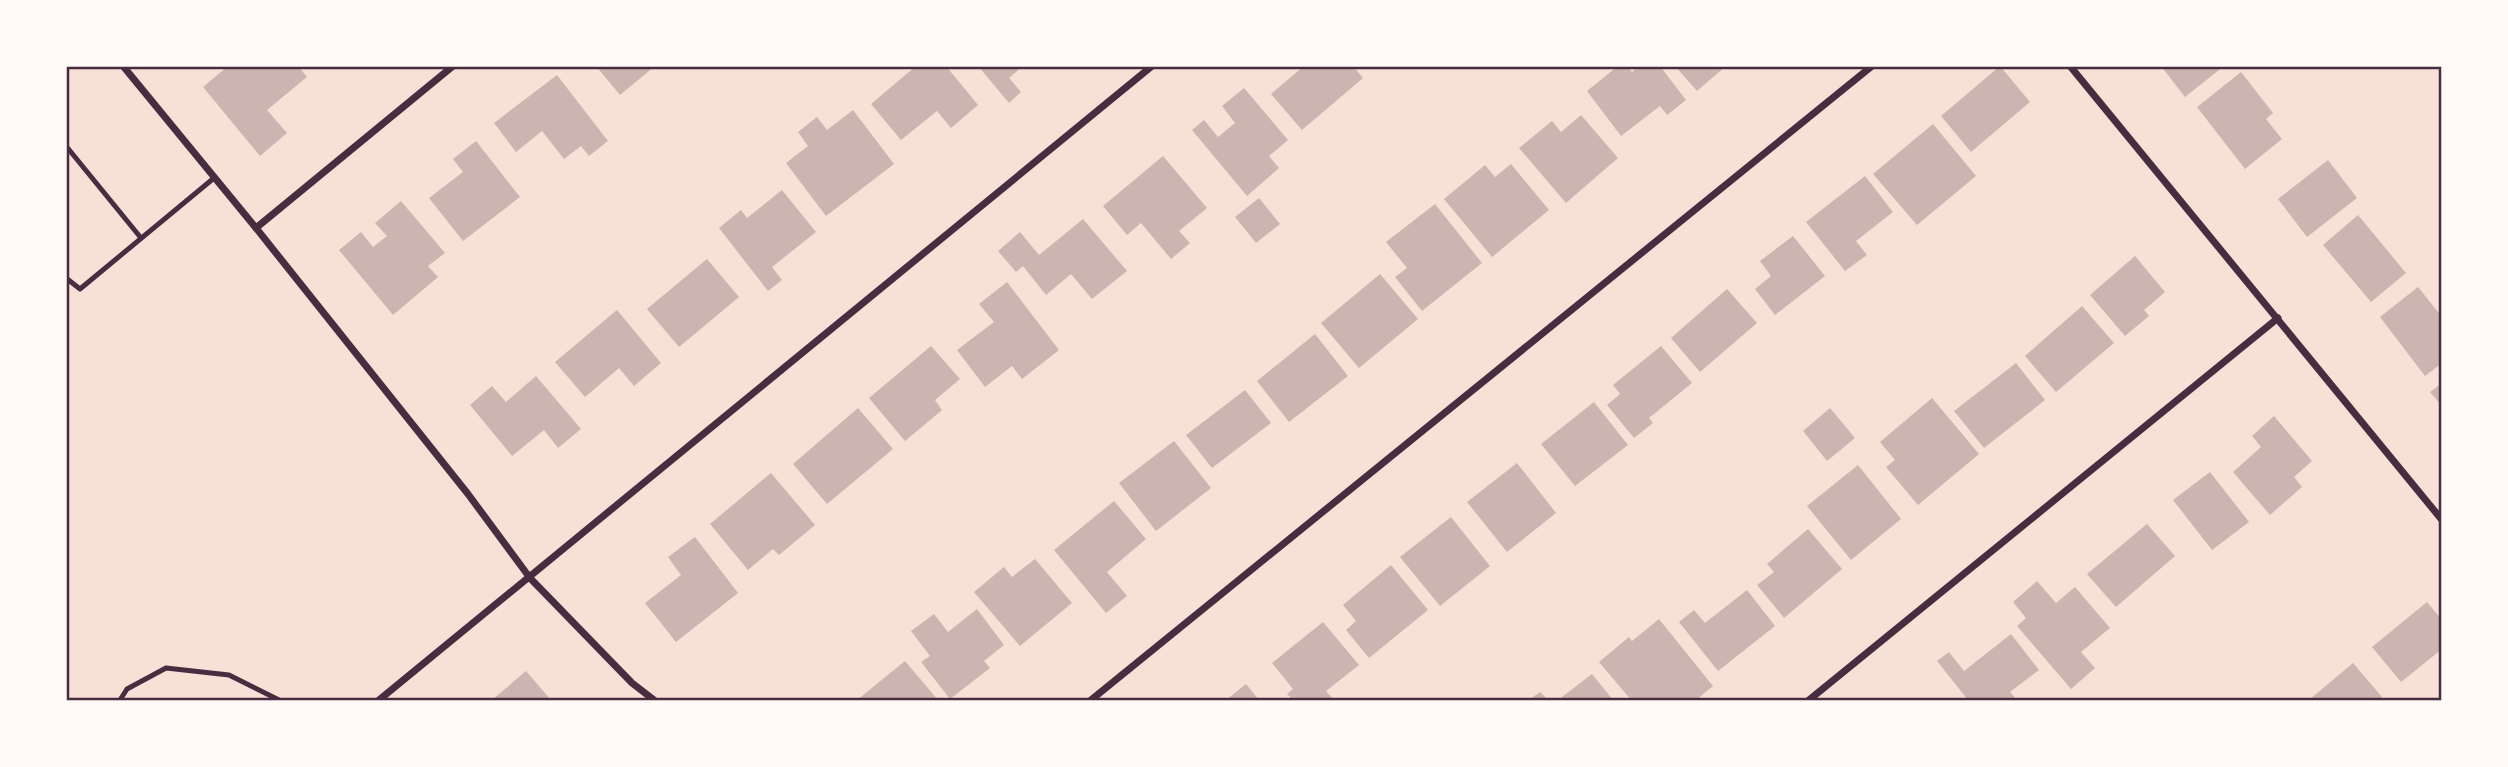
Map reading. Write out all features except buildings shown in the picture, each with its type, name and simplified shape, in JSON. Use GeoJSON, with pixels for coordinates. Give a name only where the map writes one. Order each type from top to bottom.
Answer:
{"type":"FeatureCollection","features":[{"type":"Feature","properties":{"kind":"street"},"geometry":{"type":"LineString","coordinates":[[123,66],[468,494],[530,578],[632,683],[654,701]]}},
{"type":"Feature","properties":{"kind":"street"},"geometry":{"type":"LineString","coordinates":[[256,228],[453,66]]}},
{"type":"Feature","properties":{"kind":"street"},"geometry":{"type":"LineString","coordinates":[[379,701],[1152,66]]}},
{"type":"Feature","properties":{"kind":"street"},"geometry":{"type":"LineString","coordinates":[[1091,701],[1871,66]]}},
{"type":"Feature","properties":{"kind":"street"},"geometry":{"type":"LineString","coordinates":[[2070,66],[2441,520]]}},
{"type":"Feature","properties":{"kind":"street"},"geometry":{"type":"LineString","coordinates":[[1809,701],[2277,318]]}},
{"type":"Feature","properties":{"kind":"lane"},"geometry":{"type":"LineString","coordinates":[[66,146],[141,238]]}},
{"type":"Feature","properties":{"kind":"lane"},"geometry":{"type":"LineString","coordinates":[[66,278],[80,289],[215,178]]}},
{"type":"Feature","properties":{"kind":"lane"},"geometry":{"type":"LineString","coordinates":[[120,701],[127,689],[166,668],[229,675],[279,701]]}}]}
